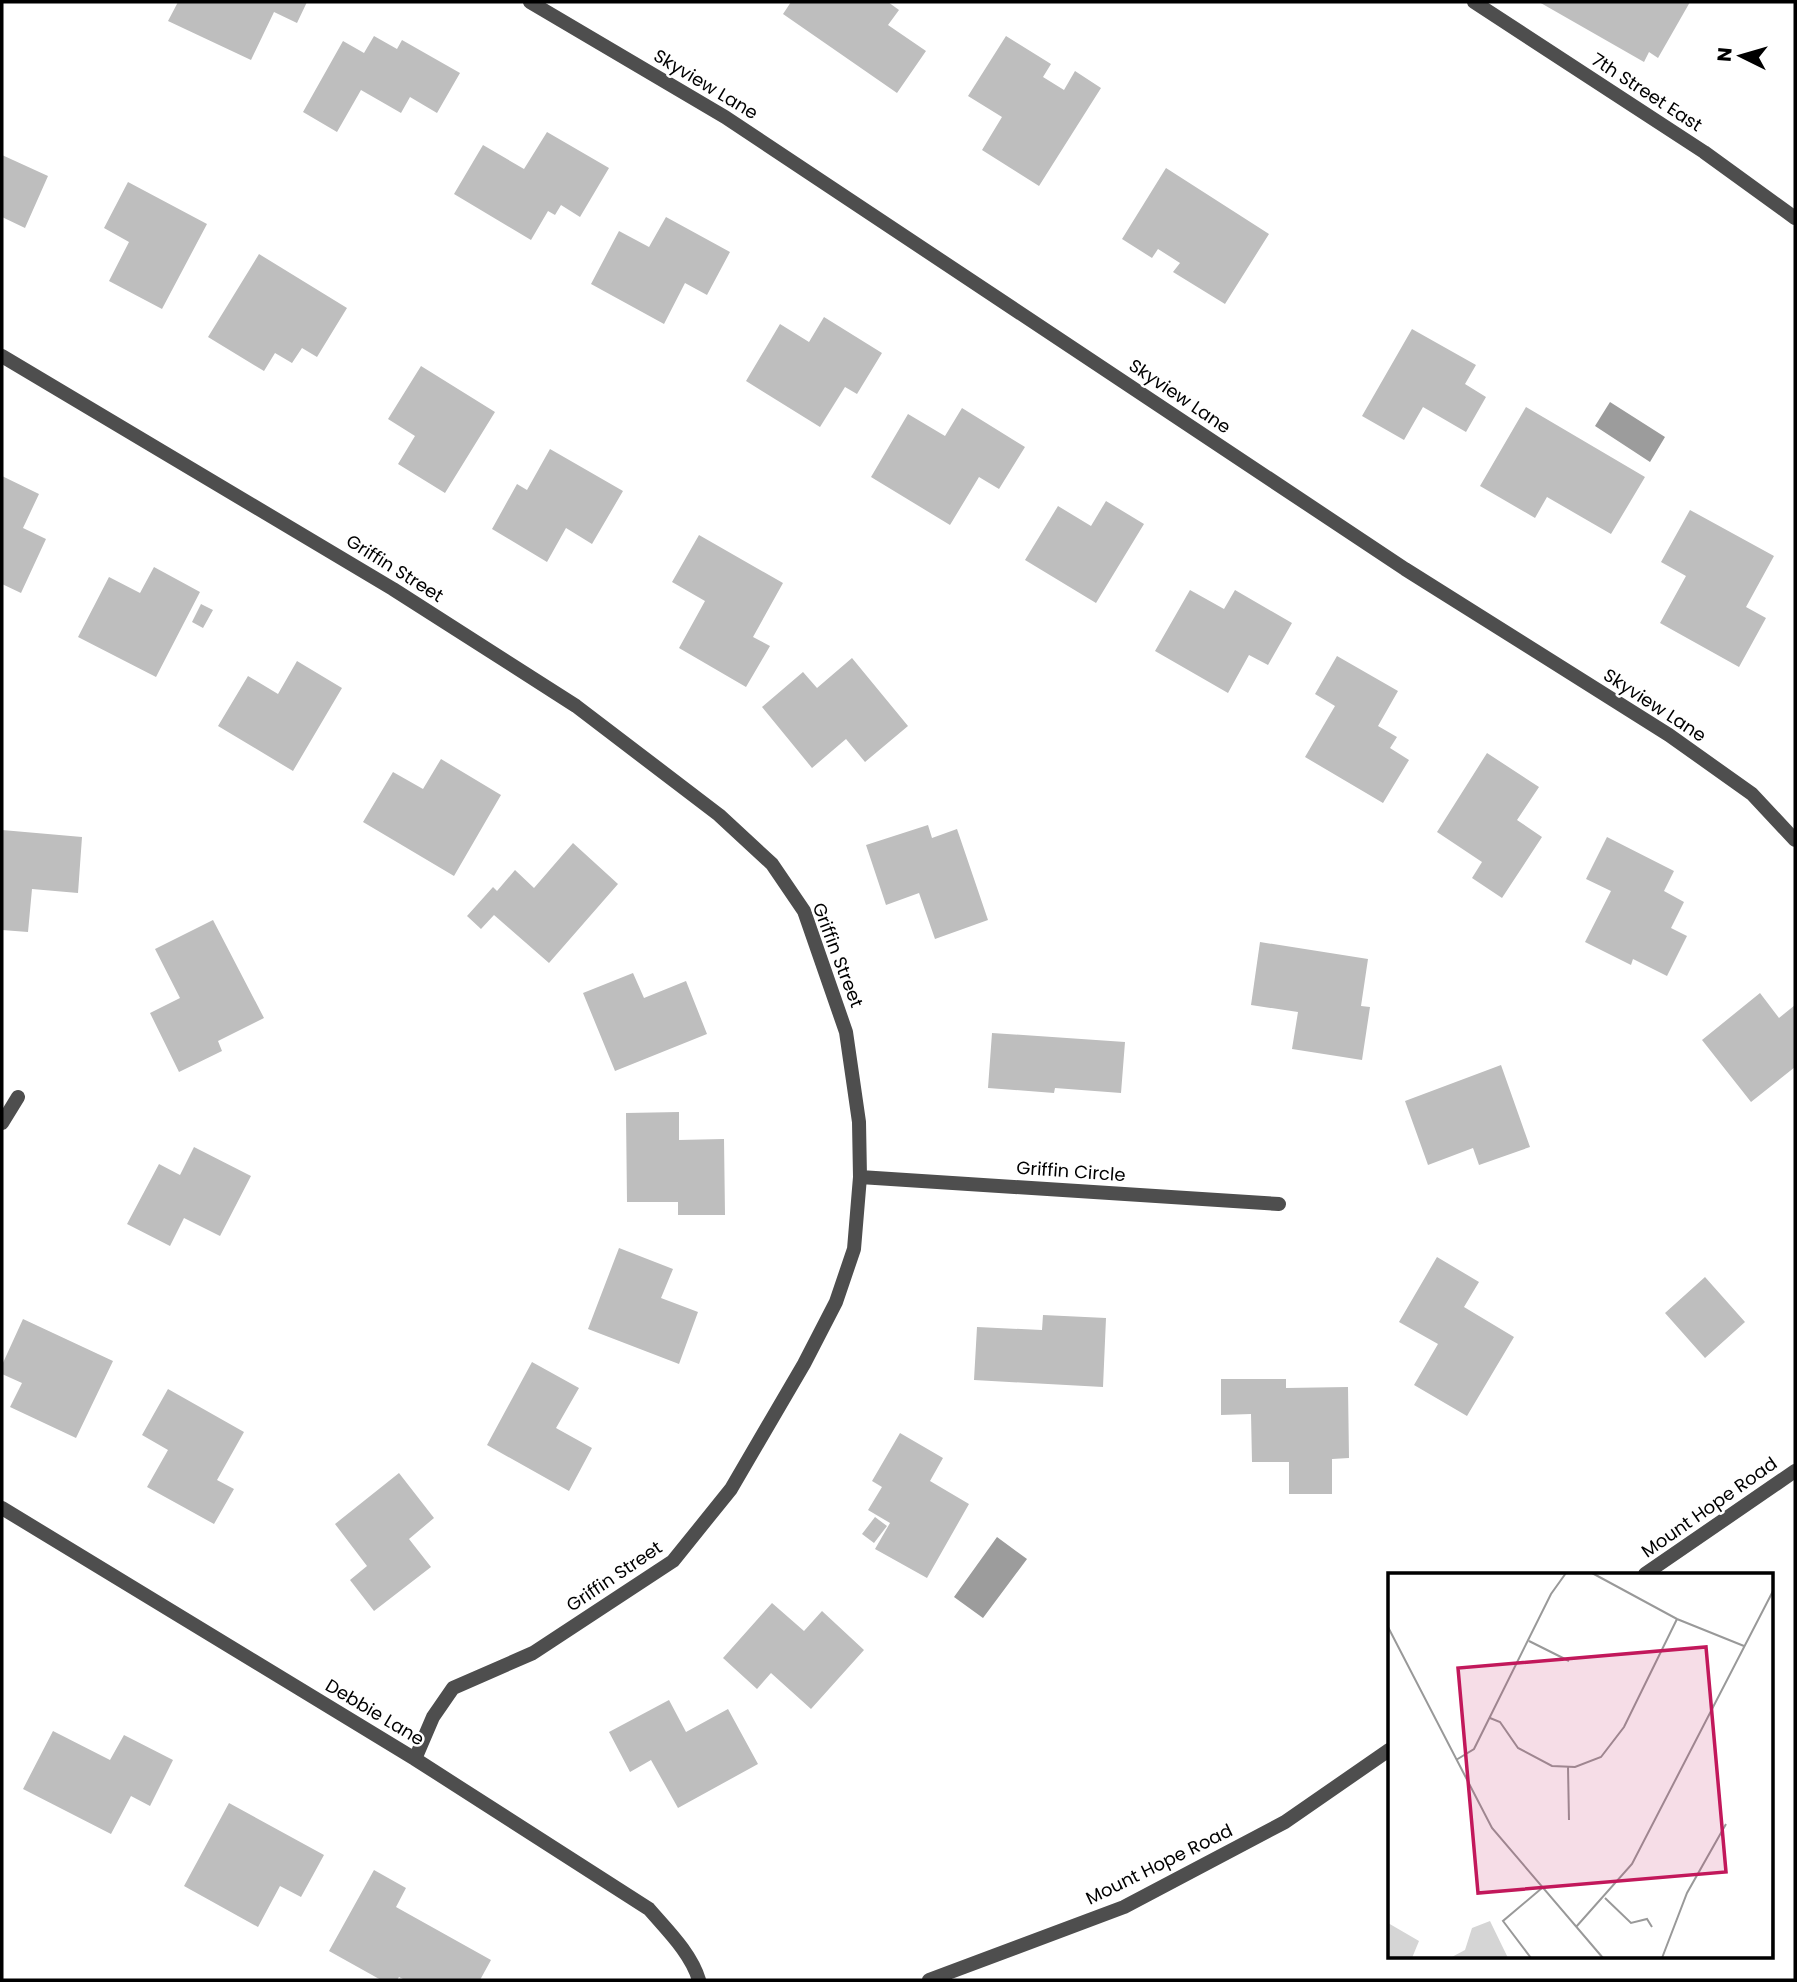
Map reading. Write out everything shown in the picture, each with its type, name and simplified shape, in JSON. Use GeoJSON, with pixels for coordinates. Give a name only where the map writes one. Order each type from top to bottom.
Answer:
{"type":"FeatureCollection","features":[{"type":"Feature","properties":{"kind":"street","name":"Skyview Lane"},"geometry":{"type":"LineString","coordinates":[[530,2],[725,117],[1405,569],[1670,735],[1752,794],[1795,840]]}},
{"type":"Feature","properties":{"kind":"street","name":"7th Street East"},"geometry":{"type":"LineString","coordinates":[[1474,2],[1704,152],[1795,218]]}},
{"type":"Feature","properties":{"kind":"street","name":"Griffin Street"},"geometry":{"type":"LineString","coordinates":[[2,356],[393,589],[576,706],[719,815],[772,864],[804,911],[846,1032],[859,1122],[860,1177],[854,1249],[836,1302],[804,1364],[731,1489],[673,1561],[533,1653],[453,1688],[433,1717],[415,1759]]}},
{"type":"Feature","properties":{"kind":"street"},"geometry":{"type":"LineString","coordinates":[[2,1123],[18,1097]]}},
{"type":"Feature","properties":{"kind":"street","name":"Griffin Circle"},"geometry":{"type":"LineString","coordinates":[[860,1177],[1279,1204]]}},
{"type":"Feature","properties":{"kind":"street","name":"Mount Hope Road"},"geometry":{"type":"LineString","coordinates":[[1646,1573],[1795,1471]]}},
{"type":"Feature","properties":{"kind":"street","name":"Debbie Lane"},"geometry":{"type":"LineString","coordinates":[[2,1508],[415,1759],[649,1909],[676,1940],[696,1969],[699,1980]]}},
{"type":"Feature","properties":{"kind":"street","name":"Mount Hope Road"},"geometry":{"type":"LineString","coordinates":[[929,1980],[1124,1908],[1284,1822],[1388,1751]]}},
{"type":"Feature","properties":{"kind":"shaded area"},"geometry":{"type":"Polygon","coordinates":[[[1610,402],[1665,437],[1650,462],[1595,426],[1610,402]]]}},
{"type":"Feature","properties":{"kind":"shaded area"},"geometry":{"type":"Polygon","coordinates":[[[997,1537],[1027,1559],[983,1618],[954,1597],[997,1537]]]}},
{"type":"Feature","properties":{"kind":"building"},"geometry":{"type":"Polygon","coordinates":[[[178,2],[307,2],[297,23],[274,12],[251,60],[168,21],[178,2]]]}},
{"type":"Feature","properties":{"kind":"building"},"geometry":{"type":"Polygon","coordinates":[[[791,2],[888,2],[899,10],[888,25],[926,51],[897,93],[783,14],[791,2]]]}},
{"type":"Feature","properties":{"kind":"building"},"geometry":{"type":"Polygon","coordinates":[[[1539,2],[1690,2],[1658,58],[1649,52],[1644,62],[1539,2]]]}},
{"type":"Feature","properties":{"kind":"building"},"geometry":{"type":"Polygon","coordinates":[[[374,36],[397,49],[402,40],[460,73],[437,113],[410,97],[401,113],[361,90],[337,132],[303,112],[343,41],[364,53],[374,36]]]}},
{"type":"Feature","properties":{"kind":"building"},"geometry":{"type":"Polygon","coordinates":[[[1006,36],[1051,64],[1043,77],[1064,90],[1075,71],[1101,88],[1039,186],[982,150],[1002,117],[968,96],[1006,36]]]}},
{"type":"Feature","properties":{"kind":"building"},"geometry":{"type":"Polygon","coordinates":[[[547,132],[609,168],[580,217],[561,205],[555,215],[548,211],[531,240],[454,194],[483,145],[524,169],[547,132]]]}},
{"type":"Feature","properties":{"kind":"building"},"geometry":{"type":"Polygon","coordinates":[[[2,155],[48,176],[25,228],[2,217],[2,155]]]}},
{"type":"Feature","properties":{"kind":"building"},"geometry":{"type":"Polygon","coordinates":[[[1166,168],[1269,234],[1225,304],[1173,272],[1180,263],[1158,249],[1152,258],[1122,239],[1166,168]]]}},
{"type":"Feature","properties":{"kind":"building"},"geometry":{"type":"Polygon","coordinates":[[[128,182],[207,224],[162,309],[109,281],[129,242],[104,228],[128,182]]]}},
{"type":"Feature","properties":{"kind":"building"},"geometry":{"type":"Polygon","coordinates":[[[666,217],[730,252],[707,295],[685,283],[664,324],[591,284],[619,231],[649,247],[666,217]]]}},
{"type":"Feature","properties":{"kind":"building"},"geometry":{"type":"Polygon","coordinates":[[[259,254],[347,308],[317,357],[302,348],[292,363],[275,353],[264,371],[208,337],[259,254]]]}},
{"type":"Feature","properties":{"kind":"building"},"geometry":{"type":"Polygon","coordinates":[[[824,317],[882,353],[857,394],[845,387],[820,427],[746,381],[780,324],[809,342],[824,317]]]}},
{"type":"Feature","properties":{"kind":"building"},"geometry":{"type":"Polygon","coordinates":[[[1412,329],[1476,365],[1465,384],[1486,397],[1466,432],[1423,407],[1404,440],[1362,416],[1412,329]]]}},
{"type":"Feature","properties":{"kind":"building"},"geometry":{"type":"Polygon","coordinates":[[[421,366],[495,412],[445,493],[398,464],[415,436],[388,419],[421,366]]]}},
{"type":"Feature","properties":{"kind":"building"},"geometry":{"type":"Polygon","coordinates":[[[1526,407],[1645,477],[1611,534],[1547,497],[1535,518],[1480,486],[1526,407]]]}},
{"type":"Feature","properties":{"kind":"building"},"geometry":{"type":"Polygon","coordinates":[[[962,408],[1025,447],[999,489],[979,477],[950,525],[871,477],[908,414],[945,436],[962,408]]]}},
{"type":"Feature","properties":{"kind":"building"},"geometry":{"type":"Polygon","coordinates":[[[550,449],[623,491],[592,544],[566,528],[547,562],[492,529],[517,484],[527,490],[550,449]]]}},
{"type":"Feature","properties":{"kind":"building"},"geometry":{"type":"Polygon","coordinates":[[[2,476],[39,494],[23,528],[46,539],[21,593],[2,584],[2,476]]]}},
{"type":"Feature","properties":{"kind":"building"},"geometry":{"type":"Polygon","coordinates":[[[1106,501],[1144,524],[1096,603],[1025,560],[1058,506],[1091,526],[1106,501]]]}},
{"type":"Feature","properties":{"kind":"building"},"geometry":{"type":"Polygon","coordinates":[[[1690,510],[1774,556],[1746,607],[1766,618],[1739,667],[1660,623],[1686,576],[1661,562],[1690,510]]]}},
{"type":"Feature","properties":{"kind":"building"},"geometry":{"type":"Polygon","coordinates":[[[699,535],[783,583],[753,637],[770,646],[746,687],[679,648],[705,601],[672,582],[699,535]]]}},
{"type":"Feature","properties":{"kind":"building"},"geometry":{"type":"Polygon","coordinates":[[[154,567],[200,592],[156,677],[78,637],[109,577],[140,593],[154,567]]]}},
{"type":"Feature","properties":{"kind":"building"},"geometry":{"type":"Polygon","coordinates":[[[1190,590],[1224,609],[1235,590],[1292,623],[1268,665],[1249,655],[1228,693],[1155,651],[1190,590]]]}},
{"type":"Feature","properties":{"kind":"building"},"geometry":{"type":"Polygon","coordinates":[[[201,604],[213,610],[203,628],[192,622],[201,604]]]}},
{"type":"Feature","properties":{"kind":"building"},"geometry":{"type":"Polygon","coordinates":[[[1337,656],[1398,691],[1378,726],[1397,737],[1390,748],[1409,760],[1383,803],[1305,757],[1335,706],[1315,694],[1337,656]]]}},
{"type":"Feature","properties":{"kind":"building"},"geometry":{"type":"Polygon","coordinates":[[[852,658],[908,726],[865,762],[846,739],[812,768],[762,707],[803,672],[817,688],[852,658]]]}},
{"type":"Feature","properties":{"kind":"building"},"geometry":{"type":"Polygon","coordinates":[[[297,661],[342,688],[293,771],[218,726],[248,676],[278,694],[297,661]]]}},
{"type":"Feature","properties":{"kind":"building"},"geometry":{"type":"Polygon","coordinates":[[[1487,753],[1539,787],[1517,820],[1542,837],[1502,898],[1472,878],[1482,862],[1437,832],[1487,753]]]}},
{"type":"Feature","properties":{"kind":"building"},"geometry":{"type":"Polygon","coordinates":[[[441,759],[501,795],[454,876],[363,822],[393,772],[423,789],[441,759]]]}},
{"type":"Feature","properties":{"kind":"building"},"geometry":{"type":"Polygon","coordinates":[[[928,825],[932,838],[957,829],[988,920],[935,939],[919,893],[886,905],[866,845],[928,825]]]}},
{"type":"Feature","properties":{"kind":"building"},"geometry":{"type":"Polygon","coordinates":[[[2,830],[82,837],[78,893],[32,889],[28,932],[2,930],[2,830]]]}},
{"type":"Feature","properties":{"kind":"building"},"geometry":{"type":"Polygon","coordinates":[[[1607,837],[1674,871],[1664,891],[1684,902],[1671,928],[1687,936],[1667,976],[1633,959],[1631,965],[1585,942],[1611,891],[1586,879],[1607,837]]]}},
{"type":"Feature","properties":{"kind":"building"},"geometry":{"type":"Polygon","coordinates":[[[573,843],[618,884],[549,963],[494,915],[481,929],[467,916],[493,887],[497,891],[515,870],[534,888],[573,843]]]}},
{"type":"Feature","properties":{"kind":"building"},"geometry":{"type":"Polygon","coordinates":[[[213,920],[264,1018],[218,1041],[222,1051],[179,1072],[150,1013],[180,998],[155,949],[213,920]]]}},
{"type":"Feature","properties":{"kind":"building"},"geometry":{"type":"Polygon","coordinates":[[[1260,942],[1368,959],[1361,1006],[1370,1007],[1362,1060],[1292,1049],[1298,1012],[1251,1005],[1260,942]]]}},
{"type":"Feature","properties":{"kind":"building"},"geometry":{"type":"Polygon","coordinates":[[[633,973],[644,998],[686,981],[707,1034],[615,1071],[583,993],[633,973]]]}},
{"type":"Feature","properties":{"kind":"building"},"geometry":{"type":"Polygon","coordinates":[[[1760,993],[1779,1018],[1795,1005],[1795,1067],[1751,1102],[1702,1040],[1760,993]]]}},
{"type":"Feature","properties":{"kind":"building"},"geometry":{"type":"Polygon","coordinates":[[[992,1033],[1125,1042],[1121,1093],[1055,1088],[1054,1093],[988,1088],[992,1033]]]}},
{"type":"Feature","properties":{"kind":"building"},"geometry":{"type":"Polygon","coordinates":[[[1501,1065],[1530,1147],[1479,1165],[1473,1148],[1428,1165],[1405,1101],[1501,1065]]]}},
{"type":"Feature","properties":{"kind":"building"},"geometry":{"type":"Polygon","coordinates":[[[679,1112],[679,1140],[724,1139],[725,1215],[678,1215],[678,1202],[627,1202],[626,1113],[679,1112]]]}},
{"type":"Feature","properties":{"kind":"building"},"geometry":{"type":"Polygon","coordinates":[[[194,1147],[251,1176],[220,1236],[184,1218],[170,1246],[127,1224],[159,1164],[180,1175],[194,1147]]]}},
{"type":"Feature","properties":{"kind":"building"},"geometry":{"type":"Polygon","coordinates":[[[619,1248],[673,1269],[661,1298],[698,1312],[679,1364],[588,1329],[619,1248]]]}},
{"type":"Feature","properties":{"kind":"building"},"geometry":{"type":"Polygon","coordinates":[[[1437,1257],[1479,1282],[1464,1307],[1514,1337],[1467,1416],[1414,1385],[1438,1344],[1399,1322],[1437,1257]]]}},
{"type":"Feature","properties":{"kind":"building"},"geometry":{"type":"Polygon","coordinates":[[[1705,1277],[1745,1322],[1705,1358],[1665,1313],[1705,1277]]]}},
{"type":"Feature","properties":{"kind":"building"},"geometry":{"type":"Polygon","coordinates":[[[1043,1315],[1106,1318],[1103,1387],[974,1380],[977,1327],[1042,1330],[1043,1315]]]}},
{"type":"Feature","properties":{"kind":"building"},"geometry":{"type":"Polygon","coordinates":[[[23,1319],[113,1361],[76,1438],[10,1407],[22,1383],[2,1374],[2,1365],[23,1319]]]}},
{"type":"Feature","properties":{"kind":"building"},"geometry":{"type":"Polygon","coordinates":[[[532,1362],[579,1388],[556,1428],[592,1448],[569,1491],[487,1445],[532,1362]]]}},
{"type":"Feature","properties":{"kind":"building"},"geometry":{"type":"Polygon","coordinates":[[[1221,1379],[1286,1379],[1286,1388],[1348,1387],[1349,1458],[1332,1459],[1332,1494],[1289,1494],[1289,1462],[1252,1462],[1251,1414],[1221,1415],[1221,1379]]]}},
{"type":"Feature","properties":{"kind":"building"},"geometry":{"type":"Polygon","coordinates":[[[168,1389],[244,1432],[217,1480],[234,1489],[214,1524],[147,1487],[168,1450],[142,1435],[168,1389]]]}},
{"type":"Feature","properties":{"kind":"building"},"geometry":{"type":"Polygon","coordinates":[[[900,1433],[943,1458],[930,1481],[969,1504],[927,1578],[875,1549],[890,1523],[868,1510],[882,1487],[872,1481],[900,1433]]]}},
{"type":"Feature","properties":{"kind":"building"},"geometry":{"type":"Polygon","coordinates":[[[399,1473],[434,1518],[409,1539],[431,1567],[374,1611],[350,1580],[367,1566],[335,1524],[399,1473]]]}},
{"type":"Feature","properties":{"kind":"building"},"geometry":{"type":"Polygon","coordinates":[[[875,1517],[887,1526],[874,1543],[862,1534],[875,1517]]]}},
{"type":"Feature","properties":{"kind":"building"},"geometry":{"type":"Polygon","coordinates":[[[772,1603],[804,1631],[822,1611],[864,1650],[811,1709],[771,1673],[757,1689],[723,1658],[772,1603]]]}},
{"type":"Feature","properties":{"kind":"building"},"geometry":{"type":"Polygon","coordinates":[[[669,1700],[686,1732],[728,1709],[758,1764],[678,1808],[651,1760],[630,1772],[609,1732],[669,1700]]]}},
{"type":"Feature","properties":{"kind":"building"},"geometry":{"type":"Polygon","coordinates":[[[53,1731],[110,1760],[124,1735],[173,1760],[150,1806],[131,1796],[111,1834],[23,1789],[53,1731]]]}},
{"type":"Feature","properties":{"kind":"building"},"geometry":{"type":"Polygon","coordinates":[[[229,1803],[324,1855],[301,1897],[280,1886],[258,1927],[184,1886],[229,1803]]]}},
{"type":"Feature","properties":{"kind":"building"},"geometry":{"type":"Polygon","coordinates":[[[374,1870],[406,1888],[396,1907],[491,1960],[480,1980],[405,1980],[399,1977],[397,1980],[381,1980],[329,1951],[374,1870]]]}}]}
